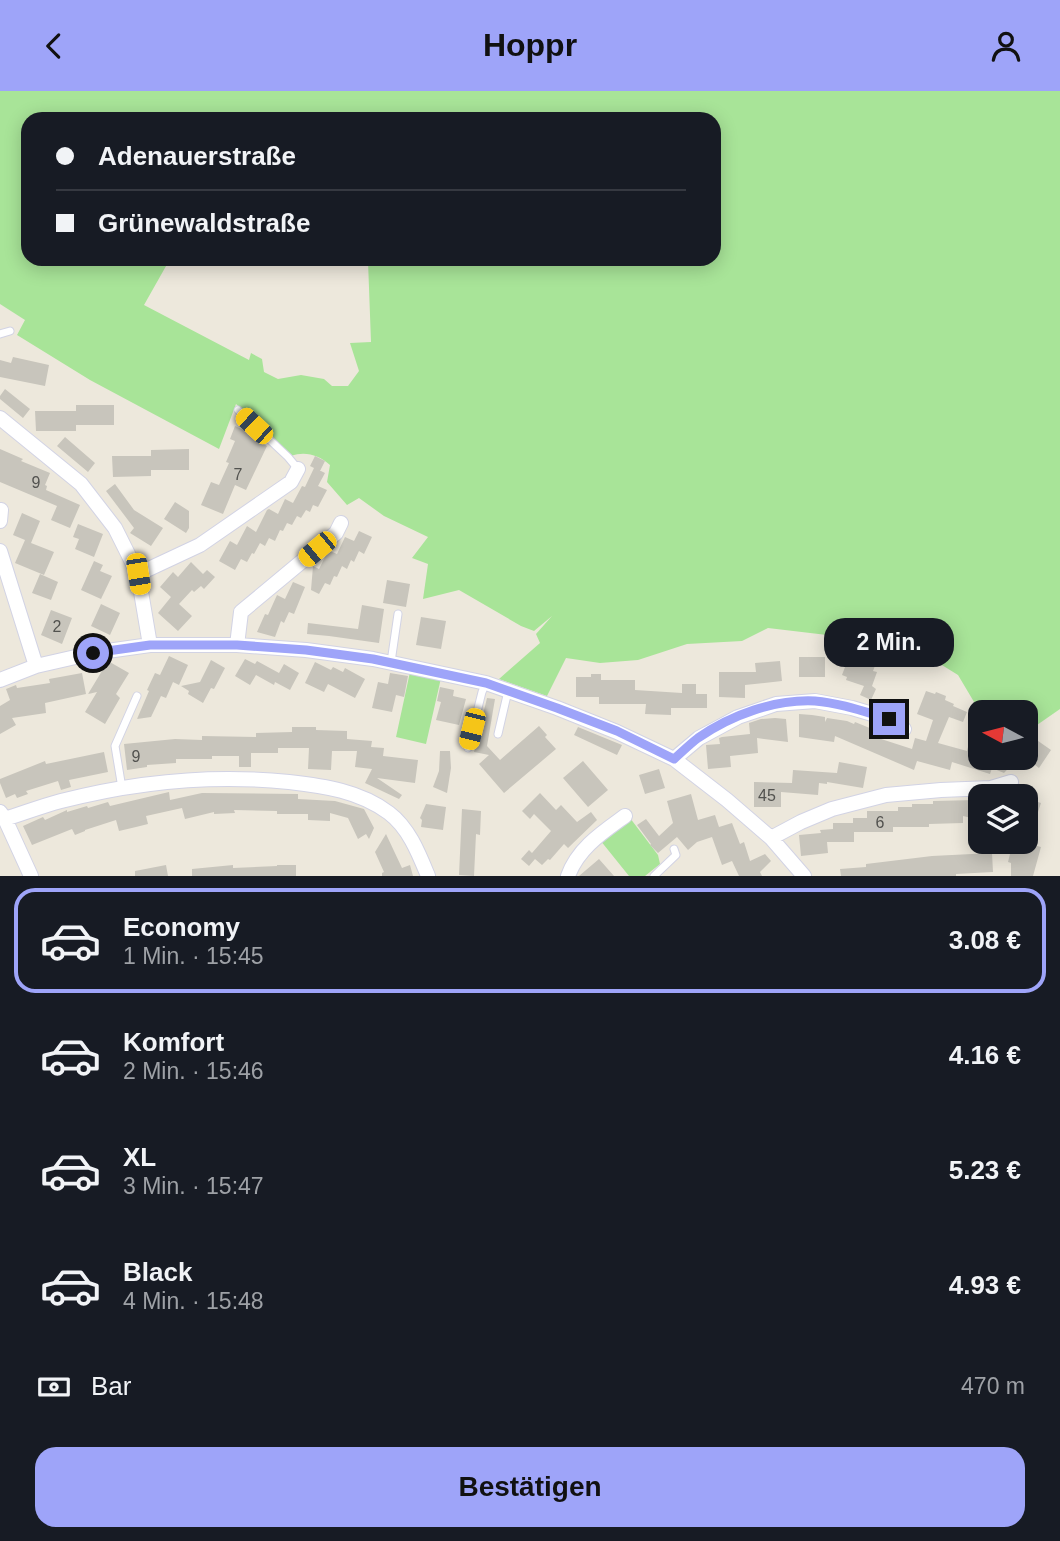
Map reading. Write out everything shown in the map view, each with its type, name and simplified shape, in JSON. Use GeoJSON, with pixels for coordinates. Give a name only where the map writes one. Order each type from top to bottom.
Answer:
{"type":"FeatureCollection","features":[{"type":"Feature","properties":{"kind":"street"},"geometry":{"type":"LineString","coordinates":[[0,418],[81,484],[115,528],[138,574],[150,645]]}},
{"type":"Feature","properties":{"kind":"street"},"geometry":{"type":"LineString","coordinates":[[138,574],[200,545],[290,482],[298,470]]}},
{"type":"Feature","properties":{"kind":"street"},"geometry":{"type":"LineString","coordinates":[[237,645],[242,612],[336,533],[341,523]]}},
{"type":"Feature","properties":{"kind":"street"},"geometry":{"type":"LineString","coordinates":[[0,551],[36,666]]}},
{"type":"Feature","properties":{"kind":"street"},"geometry":{"type":"LineString","coordinates":[[0,680],[36,666],[93,653],[150,645],[237,645],[306,650],[391,663],[486,683],[617,731],[674,759],[771,838],[804,876]]}},
{"type":"Feature","properties":{"kind":"street"},"geometry":{"type":"LineString","coordinates":[[674,759],[699,738],[718,727],[737,717],[776,704],[815,701],[852,708],[889,719],[904,729]]}},
{"type":"Feature","properties":{"kind":"street"},"geometry":{"type":"LineString","coordinates":[[31,876],[3,815],[122,788],[194,779],[253,779],[307,784],[368,799],[391,815],[411,838],[428,876]]}},
{"type":"Feature","properties":{"kind":"street"},"geometry":{"type":"LineString","coordinates":[[771,838],[832,809],[886,796],[991,788],[1011,782]]}},
{"type":"Feature","properties":{"kind":"street"},"geometry":{"type":"LineString","coordinates":[[568,876],[578,857],[595,838],[625,816]]}},
{"type":"Feature","properties":{"kind":"lane"},"geometry":{"type":"LineString","coordinates":[[0,334],[10,331]]}},
{"type":"Feature","properties":{"kind":"lane"},"geometry":{"type":"LineString","coordinates":[[238,410],[288,457],[298,470]]}},
{"type":"Feature","properties":{"kind":"lane"},"geometry":{"type":"LineString","coordinates":[[391,663],[398,614]]}},
{"type":"Feature","properties":{"kind":"lane"},"geometry":{"type":"LineString","coordinates":[[468,748],[486,683]]}},
{"type":"Feature","properties":{"kind":"lane"},"geometry":{"type":"LineString","coordinates":[[498,734],[508,691]]}},
{"type":"Feature","properties":{"kind":"lane"},"geometry":{"type":"LineString","coordinates":[[122,788],[116,746],[137,696]]}},
{"type":"Feature","properties":{"kind":"lane"},"geometry":{"type":"LineString","coordinates":[[654,876],[676,855],[674,849]]}},
{"type":"Feature","properties":{"kind":"green space"},"geometry":{"type":"Polygon","coordinates":[[[0,91],[1060,91],[1060,709],[1038,724],[1038,700],[973,700],[958,675],[916,649],[868,630],[842,630],[827,635],[768,628],[742,641],[687,644],[638,660],[600,663],[566,658],[547,696],[499,679],[540,643],[536,634],[552,616],[534,631],[459,590],[423,599],[428,564],[412,558],[428,537],[384,516],[359,498],[347,505],[327,482],[330,465],[317,456],[291,456],[236,404],[219,449],[90,380],[17,335],[25,320],[0,304],[0,91]]]}},
{"type":"Feature","properties":{"kind":"green space"},"geometry":{"type":"Polygon","coordinates":[[[410,672],[441,678],[426,744],[396,737],[410,672]]]}},
{"type":"Feature","properties":{"kind":"green space"},"geometry":{"type":"Polygon","coordinates":[[[630,818],[658,855],[660,864],[645,876],[629,876],[600,840],[630,818]]]}},
{"type":"Feature","properties":{"kind":"building"},"geometry":{"type":"Polygon","coordinates":[[[13,357],[49,365],[45,386],[0,377],[0,360],[11,363],[13,357]]]}},
{"type":"Feature","properties":{"kind":"building"},"geometry":{"type":"Polygon","coordinates":[[[5,389],[30,409],[23,418],[0,399],[5,389]]]}},
{"type":"Feature","properties":{"kind":"building"},"geometry":{"type":"Polygon","coordinates":[[[76,405],[114,405],[114,425],[76,425],[76,431],[36,431],[35,411],[76,411],[76,405]]]}},
{"type":"Feature","properties":{"kind":"building"},"geometry":{"type":"Polygon","coordinates":[[[235,426],[267,446],[246,490],[235,485],[223,514],[201,505],[211,482],[219,485],[229,463],[226,462],[235,441],[230,439],[235,426]]]}},
{"type":"Feature","properties":{"kind":"building"},"geometry":{"type":"Polygon","coordinates":[[[65,437],[95,463],[88,472],[57,446],[65,437]]]}},
{"type":"Feature","properties":{"kind":"building"},"geometry":{"type":"Polygon","coordinates":[[[0,449],[50,473],[45,485],[46,490],[80,505],[70,528],[51,520],[57,506],[0,482],[0,449]]]}},
{"type":"Feature","properties":{"kind":"building"},"geometry":{"type":"Polygon","coordinates":[[[189,449],[189,470],[151,470],[151,476],[113,477],[112,456],[151,456],[151,450],[189,449]]]}},
{"type":"Feature","properties":{"kind":"building"},"geometry":{"type":"Polygon","coordinates":[[[315,456],[325,461],[320,471],[325,473],[318,486],[327,490],[318,507],[313,505],[310,512],[306,510],[301,518],[297,516],[292,525],[287,523],[275,541],[269,538],[265,546],[260,543],[247,562],[241,559],[235,570],[219,561],[230,541],[237,545],[247,526],[256,532],[267,510],[278,514],[285,499],[293,503],[314,468],[310,466],[315,456]]]}},
{"type":"Feature","properties":{"kind":"building"},"geometry":{"type":"Polygon","coordinates":[[[115,484],[134,510],[163,528],[151,546],[130,533],[134,528],[106,491],[115,484]]]}},
{"type":"Feature","properties":{"kind":"building"},"geometry":{"type":"Polygon","coordinates":[[[175,502],[189,511],[189,528],[186,533],[164,519],[175,502]]]}},
{"type":"Feature","properties":{"kind":"building"},"geometry":{"type":"Polygon","coordinates":[[[22,513],[40,521],[31,543],[54,552],[44,575],[15,563],[25,540],[13,535],[22,513]]]}},
{"type":"Feature","properties":{"kind":"building"},"geometry":{"type":"Polygon","coordinates":[[[78,524],[103,534],[94,557],[75,549],[79,539],[73,537],[78,524]]]}},
{"type":"Feature","properties":{"kind":"building"},"geometry":{"type":"Polygon","coordinates":[[[359,531],[372,537],[364,554],[359,551],[347,569],[342,566],[337,577],[334,576],[330,585],[325,583],[319,594],[311,590],[313,566],[319,569],[327,553],[330,551],[337,554],[345,537],[354,541],[359,531]]]}},
{"type":"Feature","properties":{"kind":"building"},"geometry":{"type":"Polygon","coordinates":[[[94,561],[103,565],[100,571],[112,576],[101,599],[81,590],[94,561]]]}},
{"type":"Feature","properties":{"kind":"building"},"geometry":{"type":"Polygon","coordinates":[[[191,562],[203,574],[207,570],[215,577],[204,589],[201,586],[194,592],[192,590],[179,604],[192,616],[178,631],[158,613],[171,597],[160,587],[173,572],[178,577],[191,562]]]}},
{"type":"Feature","properties":{"kind":"building"},"geometry":{"type":"Polygon","coordinates":[[[40,574],[58,582],[51,600],[32,593],[40,574]]]}},
{"type":"Feature","properties":{"kind":"building"},"geometry":{"type":"Polygon","coordinates":[[[387,580],[410,584],[406,607],[383,603],[387,580]]]}},
{"type":"Feature","properties":{"kind":"building"},"geometry":{"type":"Polygon","coordinates":[[[293,582],[305,587],[294,614],[289,612],[284,623],[281,621],[275,637],[257,632],[277,595],[285,599],[293,582]]]}},
{"type":"Feature","properties":{"kind":"building"},"geometry":{"type":"Polygon","coordinates":[[[101,604],[120,613],[110,635],[91,626],[101,604]]]}},
{"type":"Feature","properties":{"kind":"building"},"geometry":{"type":"Polygon","coordinates":[[[362,605],[384,609],[379,643],[307,634],[308,623],[358,629],[362,605]]]}},
{"type":"Feature","properties":{"kind":"building"},"geometry":{"type":"Polygon","coordinates":[[[51,610],[72,618],[62,644],[41,635],[51,610]]]}},
{"type":"Feature","properties":{"kind":"building"},"geometry":{"type":"Polygon","coordinates":[[[421,617],[446,621],[441,649],[416,645],[421,617]]]}},
{"type":"Feature","properties":{"kind":"building"},"geometry":{"type":"Polygon","coordinates":[[[850,654],[876,663],[873,671],[877,672],[872,686],[876,689],[871,700],[860,695],[864,686],[846,680],[847,677],[842,675],[850,654]]]}},
{"type":"Feature","properties":{"kind":"building"},"geometry":{"type":"Polygon","coordinates":[[[169,656],[188,665],[179,685],[173,682],[166,698],[161,696],[151,717],[137,719],[155,673],[160,675],[169,656]]]}},
{"type":"Feature","properties":{"kind":"building"},"geometry":{"type":"Polygon","coordinates":[[[799,657],[825,657],[825,677],[799,677],[799,657]]]}},
{"type":"Feature","properties":{"kind":"building"},"geometry":{"type":"Polygon","coordinates":[[[245,659],[255,664],[257,661],[279,673],[284,664],[299,673],[290,690],[256,675],[250,685],[235,676],[245,659]]]}},
{"type":"Feature","properties":{"kind":"building"},"geometry":{"type":"Polygon","coordinates":[[[211,660],[225,668],[203,703],[181,686],[200,682],[211,660]]]}},
{"type":"Feature","properties":{"kind":"building"},"geometry":{"type":"Polygon","coordinates":[[[108,661],[129,673],[116,694],[120,698],[105,724],[85,712],[97,692],[88,694],[108,661]]]}},
{"type":"Feature","properties":{"kind":"building"},"geometry":{"type":"Polygon","coordinates":[[[780,661],[782,681],[745,685],[745,698],[719,697],[719,672],[756,672],[755,663],[780,661]]]}},
{"type":"Feature","properties":{"kind":"building"},"geometry":{"type":"Polygon","coordinates":[[[315,662],[331,670],[333,667],[343,672],[345,668],[365,679],[355,698],[328,684],[324,692],[305,683],[315,662]]]}},
{"type":"Feature","properties":{"kind":"building"},"geometry":{"type":"Polygon","coordinates":[[[82,673],[86,694],[45,703],[46,713],[12,718],[16,725],[0,734],[0,706],[10,700],[6,689],[16,685],[17,688],[50,683],[49,679],[82,673]]]}},
{"type":"Feature","properties":{"kind":"building"},"geometry":{"type":"Polygon","coordinates":[[[390,673],[408,676],[404,697],[396,695],[392,712],[372,708],[378,682],[388,684],[390,673]]]}},
{"type":"Feature","properties":{"kind":"building"},"geometry":{"type":"Polygon","coordinates":[[[591,674],[601,674],[601,680],[635,680],[635,690],[682,693],[682,684],[696,684],[696,694],[707,694],[707,708],[671,708],[671,715],[645,714],[646,704],[599,704],[599,697],[576,697],[576,677],[591,677],[591,674]]]}},
{"type":"Feature","properties":{"kind":"building"},"geometry":{"type":"Polygon","coordinates":[[[440,687],[454,690],[453,696],[466,699],[459,725],[436,720],[441,702],[437,701],[440,687]]]}},
{"type":"Feature","properties":{"kind":"building"},"geometry":{"type":"Polygon","coordinates":[[[926,691],[946,696],[945,700],[967,712],[963,722],[949,717],[938,743],[967,751],[968,747],[968,767],[952,762],[950,770],[917,761],[914,770],[835,736],[834,742],[799,737],[799,714],[812,715],[825,717],[825,722],[827,718],[854,724],[855,722],[877,731],[875,737],[912,749],[915,738],[926,741],[933,720],[917,714],[926,691]]]}},
{"type":"Feature","properties":{"kind":"building"},"geometry":{"type":"Polygon","coordinates":[[[487,698],[495,699],[487,746],[500,760],[539,726],[556,749],[504,793],[479,764],[489,755],[474,752],[487,698]]]}},
{"type":"Feature","properties":{"kind":"building"},"geometry":{"type":"Polygon","coordinates":[[[775,718],[786,719],[788,742],[757,738],[758,753],[730,756],[731,767],[708,769],[706,745],[720,744],[719,738],[722,737],[750,734],[749,723],[775,718]]]}},
{"type":"Feature","properties":{"kind":"building"},"geometry":{"type":"Polygon","coordinates":[[[292,727],[347,731],[347,739],[372,741],[371,747],[384,748],[383,756],[418,760],[415,783],[377,778],[402,795],[399,799],[365,783],[372,769],[355,767],[357,751],[332,751],[331,770],[308,769],[309,748],[278,748],[278,753],[251,753],[251,767],[239,767],[239,756],[212,756],[212,759],[176,759],[176,763],[147,765],[127,770],[124,744],[175,739],[202,740],[202,736],[256,737],[256,733],[292,732],[292,727]]]}},
{"type":"Feature","properties":{"kind":"building"},"geometry":{"type":"Polygon","coordinates":[[[578,727],[622,745],[617,755],[574,735],[578,727]]]}},
{"type":"Feature","properties":{"kind":"building"},"geometry":{"type":"Polygon","coordinates":[[[1038,741],[1051,750],[1038,767],[1038,741]]]}},
{"type":"Feature","properties":{"kind":"building"},"geometry":{"type":"Polygon","coordinates":[[[440,751],[450,751],[451,768],[447,793],[433,787],[439,771],[440,751]]]}},
{"type":"Feature","properties":{"kind":"building"},"geometry":{"type":"Polygon","coordinates":[[[104,752],[108,772],[69,780],[71,787],[61,790],[58,781],[26,791],[28,794],[17,798],[15,794],[6,798],[0,783],[0,779],[45,761],[46,764],[104,752]]]}},
{"type":"Feature","properties":{"kind":"building"},"geometry":{"type":"Polygon","coordinates":[[[583,761],[608,790],[588,807],[563,778],[583,761]]]}},
{"type":"Feature","properties":{"kind":"building"},"geometry":{"type":"Polygon","coordinates":[[[839,762],[867,767],[863,788],[819,783],[818,795],[781,792],[781,807],[754,807],[754,782],[792,783],[793,770],[837,773],[839,762]]]}},
{"type":"Feature","properties":{"kind":"building"},"geometry":{"type":"Polygon","coordinates":[[[659,769],[665,788],[645,794],[639,775],[659,769]]]}},
{"type":"Feature","properties":{"kind":"building"},"geometry":{"type":"Polygon","coordinates":[[[169,792],[170,800],[202,793],[298,794],[298,799],[335,801],[364,809],[374,828],[369,839],[366,834],[358,839],[348,818],[330,813],[330,821],[308,820],[308,814],[234,810],[235,813],[214,812],[185,819],[182,808],[146,816],[148,824],[136,827],[119,831],[116,820],[75,835],[72,829],[32,845],[23,826],[67,810],[108,802],[110,806],[169,792]]]}},
{"type":"Feature","properties":{"kind":"building"},"geometry":{"type":"Polygon","coordinates":[[[540,793],[556,810],[561,805],[577,822],[591,812],[597,820],[568,848],[564,844],[550,860],[542,865],[535,859],[529,866],[521,859],[529,850],[532,853],[551,831],[534,814],[530,819],[522,811],[540,793]]]}},
{"type":"Feature","properties":{"kind":"building"},"geometry":{"type":"Polygon","coordinates":[[[691,794],[698,820],[715,815],[719,827],[732,823],[740,844],[744,842],[750,861],[765,854],[771,861],[760,872],[762,876],[739,876],[732,861],[722,865],[712,837],[697,842],[688,850],[677,837],[658,853],[650,845],[637,825],[646,819],[659,836],[673,823],[667,801],[691,794]]]}},
{"type":"Feature","properties":{"kind":"building"},"geometry":{"type":"Polygon","coordinates":[[[968,800],[968,817],[963,816],[963,823],[893,827],[893,832],[854,832],[854,842],[827,842],[828,853],[801,856],[799,835],[833,829],[833,823],[853,823],[853,818],[867,818],[867,811],[898,811],[898,807],[933,804],[933,801],[968,800]]]}},
{"type":"Feature","properties":{"kind":"building"},"geometry":{"type":"Polygon","coordinates":[[[426,804],[446,807],[443,830],[421,827],[420,818],[426,804]]]}},
{"type":"Feature","properties":{"kind":"building"},"geometry":{"type":"Polygon","coordinates":[[[462,809],[481,811],[480,835],[476,834],[474,876],[459,875],[462,809]]]}},
{"type":"Feature","properties":{"kind":"building"},"geometry":{"type":"Polygon","coordinates":[[[386,834],[402,868],[410,865],[413,876],[382,876],[384,872],[375,852],[386,834]]]}},
{"type":"Feature","properties":{"kind":"building"},"geometry":{"type":"Polygon","coordinates":[[[1038,846],[1041,847],[1033,876],[1011,876],[1011,863],[1008,862],[1010,854],[1038,854],[1038,846]]]}},
{"type":"Feature","properties":{"kind":"building"},"geometry":{"type":"Polygon","coordinates":[[[992,854],[993,872],[956,876],[841,876],[840,869],[932,856],[992,854]]]}},
{"type":"Feature","properties":{"kind":"building"},"geometry":{"type":"Polygon","coordinates":[[[599,859],[614,876],[579,876],[599,859]]]}},
{"type":"Feature","properties":{"kind":"building"},"geometry":{"type":"Polygon","coordinates":[[[166,865],[168,876],[135,876],[135,871],[166,865]]]}},
{"type":"Feature","properties":{"kind":"building"},"geometry":{"type":"Polygon","coordinates":[[[233,865],[233,868],[296,865],[296,876],[192,876],[192,869],[233,865]]]}},
{"type":"Feature","properties":{"kind":"route"},"geometry":{"type":"LineString","coordinates":[[93,653],[150,645],[237,645],[373,659],[486,683],[617,731],[674,759],[699,738],[718,727],[757,709],[776,704],[815,701],[889,719]]}}]}
